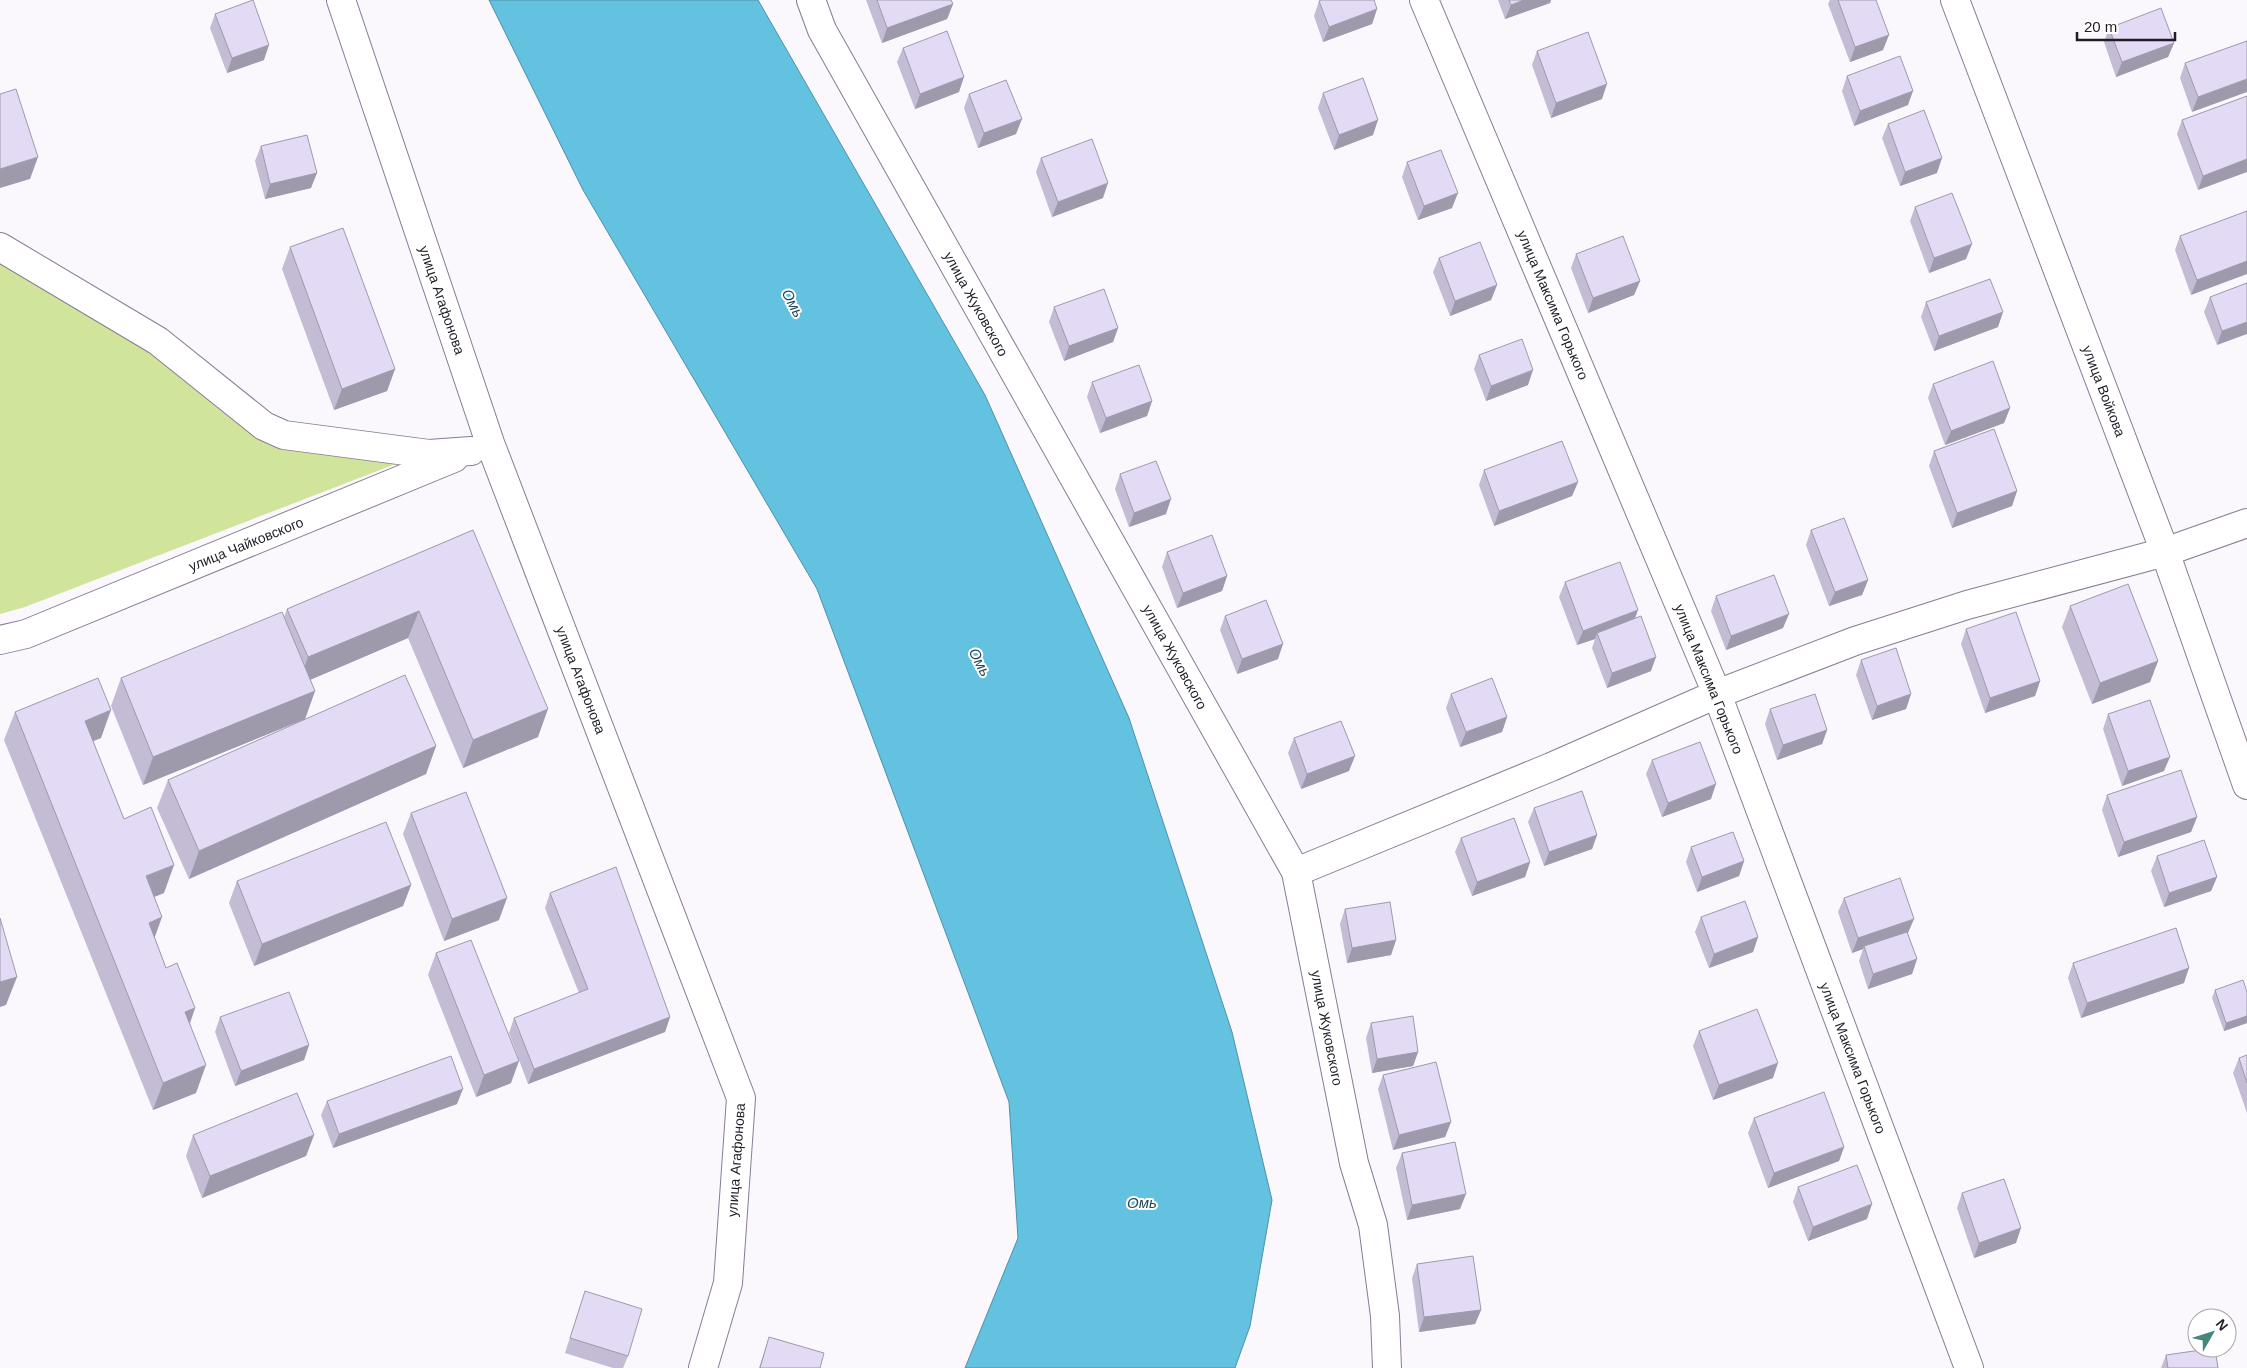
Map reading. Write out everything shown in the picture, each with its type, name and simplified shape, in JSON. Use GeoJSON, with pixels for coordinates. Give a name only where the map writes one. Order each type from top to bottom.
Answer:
{"type":"FeatureCollection","features":[{"type":"Feature","properties":{"kind":"street","name":"улица Агафонова"},"geometry":{"type":"LineString","coordinates":[[341,0],[481,447],[741,1098],[728,1283],[703,1368]]}},
{"type":"Feature","properties":{"kind":"street","name":"улица Жуковского"},"geometry":{"type":"LineString","coordinates":[[811,0],[822,30],[1296,872],[1354,1163],[1373,1225],[1385,1316],[1387,1368]]}},
{"type":"Feature","properties":{"kind":"street","name":"улица Максима Горького"},"geometry":{"type":"LineString","coordinates":[[1424,0],[1717,694],[1970,1368]]}},
{"type":"Feature","properties":{"kind":"street","name":"улица Войкова"},"geometry":{"type":"LineString","coordinates":[[1955,0],[2165,552],[2247,785]]}},
{"type":"Feature","properties":{"kind":"street"},"geometry":{"type":"LineString","coordinates":[[0,247],[158,341],[264,426],[284,434],[429,454],[481,447]]}},
{"type":"Feature","properties":{"kind":"street","name":"улица Чайковского"},"geometry":{"type":"LineString","coordinates":[[0,640],[26,634],[481,447]]}},
{"type":"Feature","properties":{"kind":"street"},"geometry":{"type":"LineString","coordinates":[[1296,872],[1551,767],[1717,694],[1855,641],[1968,606],[2165,552],[2247,523]]}},
{"type":"Feature","properties":{"kind":"green space"},"geometry":{"type":"Polygon","coordinates":[[[0,259],[164,356],[267,437],[411,458],[25,607],[0,614],[0,259]]]}},
{"type":"Feature","properties":{"kind":"water","name":"Омь"},"geometry":{"type":"Polygon","coordinates":[[[489,0],[758,0],[985,395],[1129,718],[1232,1032],[1272,1200],[1250,1326],[1235,1368],[965,1368],[1018,1238],[1009,1102],[817,589],[583,190],[489,0]]]}},
{"type":"Feature","properties":{"kind":"building"},"geometry":{"type":"Polygon","coordinates":[[[253,0],[269,45],[232,58],[215,14],[253,0]]]}},
{"type":"Feature","properties":{"kind":"building"},"geometry":{"type":"Polygon","coordinates":[[[877,0],[951,0],[953,4],[887,28],[877,0]]]}},
{"type":"Feature","properties":{"kind":"building"},"geometry":{"type":"Polygon","coordinates":[[[1374,0],[1377,9],[1329,27],[1319,1],[1374,0]]]}},
{"type":"Feature","properties":{"kind":"building"},"geometry":{"type":"Polygon","coordinates":[[[1509,0],[1524,0],[1511,5],[1509,0]]]}},
{"type":"Feature","properties":{"kind":"building"},"geometry":{"type":"Polygon","coordinates":[[[1838,0],[1876,0],[1889,35],[1855,47],[1838,0]]]}},
{"type":"Feature","properties":{"kind":"building"},"geometry":{"type":"Polygon","coordinates":[[[2161,8],[2174,43],[2122,62],[2109,28],[2161,8]]]}},
{"type":"Feature","properties":{"kind":"building"},"geometry":{"type":"Polygon","coordinates":[[[947,31],[964,77],[920,94],[903,48],[947,31]]]}},
{"type":"Feature","properties":{"kind":"building"},"geometry":{"type":"Polygon","coordinates":[[[1588,32],[1607,84],[1556,103],[1537,51],[1588,32]]]}},
{"type":"Feature","properties":{"kind":"building"},"geometry":{"type":"Polygon","coordinates":[[[2247,41],[2247,79],[2198,97],[2185,63],[2247,41]]]}},
{"type":"Feature","properties":{"kind":"building"},"geometry":{"type":"Polygon","coordinates":[[[1900,56],[1913,91],[1860,111],[1847,76],[1900,56]]]}},
{"type":"Feature","properties":{"kind":"building"},"geometry":{"type":"Polygon","coordinates":[[[1363,78],[1378,120],[1339,135],[1323,93],[1363,78]]]}},
{"type":"Feature","properties":{"kind":"building"},"geometry":{"type":"Polygon","coordinates":[[[1006,80],[1022,119],[984,133],[969,94],[1006,80]]]}},
{"type":"Feature","properties":{"kind":"building"},"geometry":{"type":"Polygon","coordinates":[[[16,89],[38,157],[0,169],[0,94],[16,89]]]}},
{"type":"Feature","properties":{"kind":"building"},"geometry":{"type":"Polygon","coordinates":[[[2247,96],[2247,159],[2203,176],[2182,120],[2247,96]]]}},
{"type":"Feature","properties":{"kind":"building"},"geometry":{"type":"Polygon","coordinates":[[[1924,110],[1942,158],[1905,172],[1888,124],[1924,110]]]}},
{"type":"Feature","properties":{"kind":"building"},"geometry":{"type":"Polygon","coordinates":[[[307,135],[317,173],[270,184],[261,146],[307,135]]]}},
{"type":"Feature","properties":{"kind":"building"},"geometry":{"type":"Polygon","coordinates":[[[1092,139],[1108,183],[1058,202],[1041,158],[1092,139]]]}},
{"type":"Feature","properties":{"kind":"building"},"geometry":{"type":"Polygon","coordinates":[[[1441,150],[1458,193],[1424,206],[1407,162],[1441,150]]]}},
{"type":"Feature","properties":{"kind":"building"},"geometry":{"type":"Polygon","coordinates":[[[1952,193],[1972,244],[1934,258],[1915,207],[1952,193]]]}},
{"type":"Feature","properties":{"kind":"building"},"geometry":{"type":"Polygon","coordinates":[[[2247,211],[2247,261],[2197,280],[2180,236],[2247,211]]]}},
{"type":"Feature","properties":{"kind":"building"},"geometry":{"type":"Polygon","coordinates":[[[343,228],[395,369],[342,389],[290,247],[343,228]]]}},
{"type":"Feature","properties":{"kind":"building"},"geometry":{"type":"Polygon","coordinates":[[[1623,236],[1640,281],[1593,298],[1576,254],[1623,236]]]}},
{"type":"Feature","properties":{"kind":"building"},"geometry":{"type":"Polygon","coordinates":[[[1480,242],[1497,285],[1455,301],[1439,258],[1480,242]]]}},
{"type":"Feature","properties":{"kind":"building"},"geometry":{"type":"Polygon","coordinates":[[[1990,279],[2003,312],[1939,336],[1926,302],[1990,279]]]}},
{"type":"Feature","properties":{"kind":"building"},"geometry":{"type":"Polygon","coordinates":[[[2247,283],[2247,322],[2222,331],[2210,297],[2247,283]]]}},
{"type":"Feature","properties":{"kind":"building"},"geometry":{"type":"Polygon","coordinates":[[[1104,289],[1118,328],[1069,346],[1054,307],[1104,289]]]}},
{"type":"Feature","properties":{"kind":"building"},"geometry":{"type":"Polygon","coordinates":[[[1522,339],[1533,370],[1491,386],[1479,355],[1522,339]]]}},
{"type":"Feature","properties":{"kind":"building"},"geometry":{"type":"Polygon","coordinates":[[[1993,361],[2010,408],[1951,431],[1933,384],[1993,361]]]}},
{"type":"Feature","properties":{"kind":"building"},"geometry":{"type":"Polygon","coordinates":[[[1139,365],[1152,401],[1106,418],[1092,382],[1139,365]]]}},
{"type":"Feature","properties":{"kind":"building"},"geometry":{"type":"Polygon","coordinates":[[[1994,429],[2017,491],[1957,513],[1934,451],[1994,429]]]}},
{"type":"Feature","properties":{"kind":"building"},"geometry":{"type":"Polygon","coordinates":[[[1562,441],[1578,482],[1499,511],[1484,470],[1562,441]]]}},
{"type":"Feature","properties":{"kind":"building"},"geometry":{"type":"Polygon","coordinates":[[[1156,461],[1171,499],[1134,513],[1120,474],[1156,461]]]}},
{"type":"Feature","properties":{"kind":"building"},"geometry":{"type":"Polygon","coordinates":[[[1844,518],[1868,580],[1835,592],[1811,530],[1844,518]]]}},
{"type":"Feature","properties":{"kind":"building"},"geometry":{"type":"Polygon","coordinates":[[[473,530],[548,709],[473,740],[419,611],[308,657],[287,609],[473,530]]]}},
{"type":"Feature","properties":{"kind":"building"},"geometry":{"type":"Polygon","coordinates":[[[1212,535],[1227,576],[1183,593],[1167,552],[1212,535]]]}},
{"type":"Feature","properties":{"kind":"building"},"geometry":{"type":"Polygon","coordinates":[[[1620,562],[1638,610],[1583,631],[1565,582],[1620,562]]]}},
{"type":"Feature","properties":{"kind":"building"},"geometry":{"type":"Polygon","coordinates":[[[1774,575],[1789,614],[1731,636],[1716,596],[1774,575]]]}},
{"type":"Feature","properties":{"kind":"building"},"geometry":{"type":"Polygon","coordinates":[[[2128,584],[2158,661],[2100,683],[2070,606],[2128,584]]]}},
{"type":"Feature","properties":{"kind":"building"},"geometry":{"type":"Polygon","coordinates":[[[1266,600],[1283,644],[1242,659],[1225,616],[1266,600]]]}},
{"type":"Feature","properties":{"kind":"building"},"geometry":{"type":"Polygon","coordinates":[[[282,612],[315,691],[153,757],[121,678],[282,612]]]}},
{"type":"Feature","properties":{"kind":"building"},"geometry":{"type":"Polygon","coordinates":[[[2016,612],[2040,681],[1990,698],[1966,629],[2016,612]]]}},
{"type":"Feature","properties":{"kind":"building"},"geometry":{"type":"Polygon","coordinates":[[[1641,616],[1656,657],[1612,673],[1597,633],[1641,616]]]}},
{"type":"Feature","properties":{"kind":"building"},"geometry":{"type":"Polygon","coordinates":[[[1896,648],[1911,694],[1877,706],[1861,660],[1896,648]]]}},
{"type":"Feature","properties":{"kind":"building"},"geometry":{"type":"Polygon","coordinates":[[[405,675],[436,746],[199,851],[168,780],[405,675]]]}},
{"type":"Feature","properties":{"kind":"building"},"geometry":{"type":"Polygon","coordinates":[[[98,678],[111,710],[85,721],[124,819],[151,807],[174,865],[146,876],[162,917],[149,923],[166,968],[177,963],[195,1008],[185,1012],[206,1065],[163,1083],[15,712],[98,678]]]}},
{"type":"Feature","properties":{"kind":"building"},"geometry":{"type":"Polygon","coordinates":[[[1492,678],[1507,717],[1466,732],[1451,694],[1492,678]]]}},
{"type":"Feature","properties":{"kind":"building"},"geometry":{"type":"Polygon","coordinates":[[[1815,694],[1827,730],[1783,745],[1770,709],[1815,694]]]}},
{"type":"Feature","properties":{"kind":"building"},"geometry":{"type":"Polygon","coordinates":[[[2150,700],[2170,757],[2128,771],[2108,714],[2150,700]]]}},
{"type":"Feature","properties":{"kind":"building"},"geometry":{"type":"Polygon","coordinates":[[[1341,721],[1355,756],[1307,774],[1294,738],[1341,721]]]}},
{"type":"Feature","properties":{"kind":"building"},"geometry":{"type":"Polygon","coordinates":[[[1700,742],[1716,784],[1668,803],[1652,760],[1700,742]]]}},
{"type":"Feature","properties":{"kind":"building"},"geometry":{"type":"Polygon","coordinates":[[[2181,770],[2197,817],[2124,842],[2107,795],[2181,770]]]}},
{"type":"Feature","properties":{"kind":"building"},"geometry":{"type":"Polygon","coordinates":[[[1582,791],[1597,835],[1549,852],[1534,808],[1582,791]]]}},
{"type":"Feature","properties":{"kind":"building"},"geometry":{"type":"Polygon","coordinates":[[[466,792],[507,898],[452,919],[411,813],[466,792]]]}},
{"type":"Feature","properties":{"kind":"building"},"geometry":{"type":"Polygon","coordinates":[[[1514,818],[1530,862],[1477,882],[1461,838],[1514,818]]]}},
{"type":"Feature","properties":{"kind":"building"},"geometry":{"type":"Polygon","coordinates":[[[386,822],[411,885],[262,944],[237,881],[386,822]]]}},
{"type":"Feature","properties":{"kind":"building"},"geometry":{"type":"Polygon","coordinates":[[[1733,832],[1744,861],[1702,877],[1691,847],[1733,832]]]}},
{"type":"Feature","properties":{"kind":"building"},"geometry":{"type":"Polygon","coordinates":[[[2204,840],[2217,877],[2169,893],[2157,856],[2204,840]]]}},
{"type":"Feature","properties":{"kind":"building"},"geometry":{"type":"Polygon","coordinates":[[[616,867],[670,1017],[534,1069],[514,1018],[588,989],[550,893],[616,867]]]}},
{"type":"Feature","properties":{"kind":"building"},"geometry":{"type":"Polygon","coordinates":[[[1900,878],[1914,919],[1858,938],[1844,898],[1900,878]]]}},
{"type":"Feature","properties":{"kind":"building"},"geometry":{"type":"Polygon","coordinates":[[[1745,901],[1758,937],[1714,954],[1701,917],[1745,901]]]}},
{"type":"Feature","properties":{"kind":"building"},"geometry":{"type":"Polygon","coordinates":[[[1390,902],[1396,940],[1352,948],[1345,909],[1390,902]]]}},
{"type":"Feature","properties":{"kind":"building"},"geometry":{"type":"Polygon","coordinates":[[[0,918],[17,977],[0,982],[0,918]]]}},
{"type":"Feature","properties":{"kind":"building"},"geometry":{"type":"Polygon","coordinates":[[[2176,928],[2189,968],[2087,1003],[2073,963],[2176,928]]]}},
{"type":"Feature","properties":{"kind":"building"},"geometry":{"type":"Polygon","coordinates":[[[1907,932],[1917,959],[1873,974],[1864,946],[1907,932]]]}},
{"type":"Feature","properties":{"kind":"building"},"geometry":{"type":"Polygon","coordinates":[[[471,940],[519,1061],[484,1075],[436,953],[471,940]]]}},
{"type":"Feature","properties":{"kind":"building"},"geometry":{"type":"Polygon","coordinates":[[[2243,980],[2247,992],[2247,1016],[2226,1023],[2215,990],[2243,980]]]}},
{"type":"Feature","properties":{"kind":"building"},"geometry":{"type":"Polygon","coordinates":[[[289,992],[309,1045],[241,1071],[220,1017],[289,992]]]}},
{"type":"Feature","properties":{"kind":"building"},"geometry":{"type":"Polygon","coordinates":[[[1757,1009],[1778,1063],[1719,1085],[1699,1031],[1757,1009]]]}},
{"type":"Feature","properties":{"kind":"building"},"geometry":{"type":"Polygon","coordinates":[[[1413,1016],[1418,1052],[1377,1059],[1371,1023],[1413,1016]]]}},
{"type":"Feature","properties":{"kind":"building"},"geometry":{"type":"Polygon","coordinates":[[[2247,1055],[2247,1083],[2239,1058],[2247,1055]]]}},
{"type":"Feature","properties":{"kind":"building"},"geometry":{"type":"Polygon","coordinates":[[[451,1056],[463,1089],[339,1134],[327,1101],[451,1056]]]}},
{"type":"Feature","properties":{"kind":"building"},"geometry":{"type":"Polygon","coordinates":[[[1436,1062],[1451,1122],[1399,1135],[1383,1075],[1436,1062]]]}},
{"type":"Feature","properties":{"kind":"building"},"geometry":{"type":"Polygon","coordinates":[[[1824,1092],[1844,1147],[1774,1173],[1754,1118],[1824,1092]]]}},
{"type":"Feature","properties":{"kind":"building"},"geometry":{"type":"Polygon","coordinates":[[[297,1093],[314,1135],[210,1176],[193,1135],[297,1093]]]}},
{"type":"Feature","properties":{"kind":"building"},"geometry":{"type":"Polygon","coordinates":[[[1455,1142],[1466,1194],[1412,1205],[1402,1153],[1455,1142]]]}},
{"type":"Feature","properties":{"kind":"building"},"geometry":{"type":"Polygon","coordinates":[[[1857,1165],[1872,1204],[1813,1227],[1798,1187],[1857,1165]]]}},
{"type":"Feature","properties":{"kind":"building"},"geometry":{"type":"Polygon","coordinates":[[[2004,1179],[2021,1228],[1979,1243],[1962,1193],[2004,1179]]]}},
{"type":"Feature","properties":{"kind":"building"},"geometry":{"type":"Polygon","coordinates":[[[1473,1256],[1481,1310],[1424,1317],[1417,1264],[1473,1256]]]}},
{"type":"Feature","properties":{"kind":"building"},"geometry":{"type":"Polygon","coordinates":[[[585,1291],[642,1309],[628,1356],[570,1338],[585,1291]]]}},
{"type":"Feature","properties":{"kind":"building"},"geometry":{"type":"Polygon","coordinates":[[[769,1337],[824,1353],[820,1368],[760,1368],[769,1337]]]}},
{"type":"Feature","properties":{"kind":"building"},"geometry":{"type":"Polygon","coordinates":[[[2187,1352],[2187,1358],[2216,1358],[2218,1368],[2168,1368],[2166,1355],[2187,1352]]]}}]}
